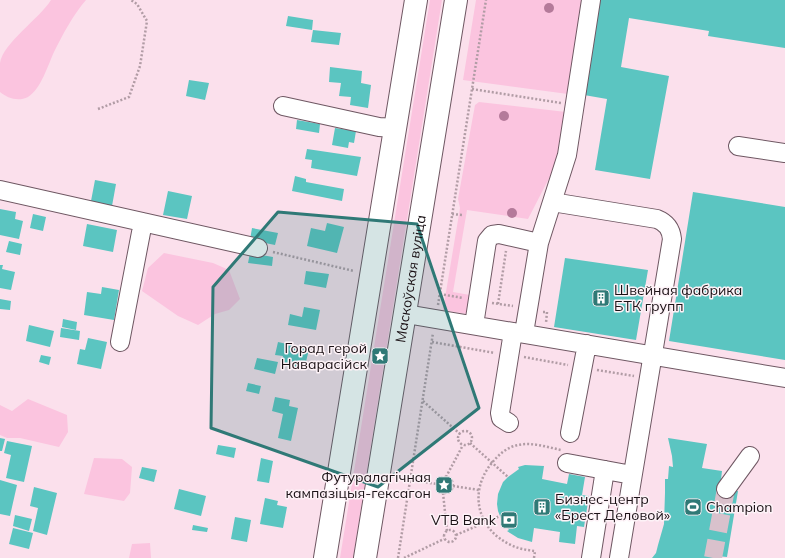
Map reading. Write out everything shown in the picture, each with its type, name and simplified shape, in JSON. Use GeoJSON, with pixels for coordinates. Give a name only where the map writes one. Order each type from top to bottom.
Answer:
{"type":"FeatureCollection","features":[{"type":"Feature","properties":{"kind":"main road"},"geometry":{"type":"LineString","coordinates":[[325,558],[416,0]]}},
{"type":"Feature","properties":{"kind":"main road","name":"Маскоўская вуліца"},"geometry":{"type":"LineString","coordinates":[[366,558],[456,0]]}},
{"type":"Feature","properties":{"kind":"lane"},"geometry":{"type":"LineString","coordinates":[[509,423],[501,418],[500,413],[509,355],[528,309],[539,243],[570,144],[591,0]]}},
{"type":"Feature","properties":{"kind":"lane"},"geometry":{"type":"LineString","coordinates":[[283,106],[379,127],[395,128]]}},
{"type":"Feature","properties":{"kind":"lane"},"geometry":{"type":"LineString","coordinates":[[738,146],[785,153]]}},
{"type":"Feature","properties":{"kind":"lane"},"geometry":{"type":"LineString","coordinates":[[0,190],[258,248]]}},
{"type":"Feature","properties":{"kind":"lane"},"geometry":{"type":"LineString","coordinates":[[552,202],[657,219],[667,225],[672,234],[619,558]]}},
{"type":"Feature","properties":{"kind":"lane"},"geometry":{"type":"LineString","coordinates":[[120,342],[144,222]]}},
{"type":"Feature","properties":{"kind":"lane"},"geometry":{"type":"LineString","coordinates":[[474,325],[487,240],[495,234],[539,243]]}},
{"type":"Feature","properties":{"kind":"lane"},"geometry":{"type":"LineString","coordinates":[[406,314],[785,378]]}},
{"type":"Feature","properties":{"kind":"lane"},"geometry":{"type":"LineString","coordinates":[[570,434],[587,344]]}},
{"type":"Feature","properties":{"kind":"lane"},"geometry":{"type":"LineString","coordinates":[[726,489],[750,456]]}},
{"type":"Feature","properties":{"kind":"lane"},"geometry":{"type":"LineString","coordinates":[[567,464],[632,475]]}},
{"type":"Feature","properties":{"kind":"lane"},"geometry":{"type":"LineString","coordinates":[[591,558],[605,470]]}},
{"type":"Feature","properties":{"kind":"path"},"geometry":{"type":"LineString","coordinates":[[98,109],[129,96],[140,66],[147,21],[137,4],[130,0]]}},
{"type":"Feature","properties":{"kind":"path"},"geometry":{"type":"LineString","coordinates":[[398,558],[486,0]]}},
{"type":"Feature","properties":{"kind":"path"},"geometry":{"type":"LineString","coordinates":[[472,89],[563,103]]}},
{"type":"Feature","properties":{"kind":"path"},"geometry":{"type":"LineString","coordinates":[[452,214],[462,216]]}},
{"type":"Feature","properties":{"kind":"path"},"geometry":{"type":"LineString","coordinates":[[498,304],[509,236]]}},
{"type":"Feature","properties":{"kind":"path"},"geometry":{"type":"LineString","coordinates":[[258,248],[354,271]]}},
{"type":"Feature","properties":{"kind":"path"},"geometry":{"type":"LineString","coordinates":[[440,294],[547,312],[546,325]]}},
{"type":"Feature","properties":{"kind":"path"},"geometry":{"type":"LineString","coordinates":[[432,342],[649,378]]}},
{"type":"Feature","properties":{"kind":"path"},"geometry":{"type":"LineString","coordinates":[[422,401],[460,434]]}},
{"type":"Feature","properties":{"kind":"path"},"geometry":{"type":"LineString","coordinates":[[460,434],[464,432],[471,434],[472,438],[470,443]]}},
{"type":"Feature","properties":{"kind":"path"},"geometry":{"type":"LineString","coordinates":[[460,434],[459,440],[463,445]]}},
{"type":"Feature","properties":{"kind":"path"},"geometry":{"type":"LineString","coordinates":[[463,445],[470,443]]}},
{"type":"Feature","properties":{"kind":"path"},"geometry":{"type":"LineString","coordinates":[[470,443],[508,477]]}},
{"type":"Feature","properties":{"kind":"path"},"geometry":{"type":"LineString","coordinates":[[534,558],[535,552],[512,546],[503,541],[496,536],[485,522],[480,507],[479,490],[483,475],[492,462],[504,452],[510,448],[526,444],[566,450],[567,464]]}},
{"type":"Feature","properties":{"kind":"path"},"geometry":{"type":"LineString","coordinates":[[446,477],[452,481],[453,486],[450,491],[443,493],[438,490],[437,484],[441,478],[446,477],[463,445]]}},
{"type":"Feature","properties":{"kind":"path"},"geometry":{"type":"LineString","coordinates":[[410,480],[437,484]]}},
{"type":"Feature","properties":{"kind":"path"},"geometry":{"type":"LineString","coordinates":[[453,486],[479,490]]}},
{"type":"Feature","properties":{"kind":"path"},"geometry":{"type":"LineString","coordinates":[[443,493],[448,531]]}},
{"type":"Feature","properties":{"kind":"path"},"geometry":{"type":"LineString","coordinates":[[444,539],[447,542],[451,542],[454,540],[456,535],[500,516]]}},
{"type":"Feature","properties":{"kind":"path"},"geometry":{"type":"LineString","coordinates":[[448,531],[453,532],[456,535]]}},
{"type":"Feature","properties":{"kind":"path"},"geometry":{"type":"LineString","coordinates":[[404,558],[444,539],[444,535],[448,531]]}},
{"type":"Feature","properties":{"kind":"highlighted area"},"geometry":{"type":"Polygon","coordinates":[[[278,212],[417,224],[479,408],[378,487],[211,428],[213,287],[278,212]]]}},
{"type":"Feature","properties":{"kind":"shaded area"},"geometry":{"type":"Polygon","coordinates":[[[51,0],[86,0],[65,32],[37,88],[28,97],[20,99],[9,98],[0,92],[0,63],[3,55],[8,47],[39,15],[51,0]]]}},
{"type":"Feature","properties":{"kind":"shaded area"},"geometry":{"type":"Polygon","coordinates":[[[430,0],[442,0],[353,558],[340,558],[430,0]]]}},
{"type":"Feature","properties":{"kind":"shaded area"},"geometry":{"type":"Polygon","coordinates":[[[476,0],[583,0],[568,94],[463,80],[476,0]]]}},
{"type":"Feature","properties":{"kind":"shaded area"},"geometry":{"type":"Polygon","coordinates":[[[479,102],[566,112],[560,157],[528,219],[467,210],[453,292],[470,295],[467,314],[443,310],[460,208],[458,199],[475,105],[479,102]]]}},
{"type":"Feature","properties":{"kind":"shaded area"},"geometry":{"type":"Polygon","coordinates":[[[164,253],[213,263],[229,270],[240,299],[229,310],[215,314],[198,325],[178,316],[142,291],[148,268],[164,253]]]}},
{"type":"Feature","properties":{"kind":"shaded area"},"geometry":{"type":"Polygon","coordinates":[[[28,399],[67,415],[68,432],[59,447],[20,438],[7,438],[0,435],[0,405],[12,411],[28,399]]]}},
{"type":"Feature","properties":{"kind":"shaded area"},"geometry":{"type":"Polygon","coordinates":[[[94,458],[122,459],[132,467],[130,493],[124,501],[84,494],[94,458]]]}},
{"type":"Feature","properties":{"kind":"shaded area"},"geometry":{"type":"Polygon","coordinates":[[[150,543],[151,558],[129,558],[132,544],[150,543]]]}},
{"type":"Feature","properties":{"kind":"building"},"geometry":{"type":"Polygon","coordinates":[[[600,0],[785,0],[785,48],[708,36],[709,31],[629,18],[621,67],[669,76],[650,179],[595,170],[607,99],[584,95],[600,0]]]}},
{"type":"Feature","properties":{"kind":"building"},"geometry":{"type":"Polygon","coordinates":[[[288,16],[313,20],[312,30],[286,26],[288,16]]]}},
{"type":"Feature","properties":{"kind":"building"},"geometry":{"type":"Polygon","coordinates":[[[313,30],[341,33],[339,45],[311,42],[313,30]]]}},
{"type":"Feature","properties":{"kind":"building"},"geometry":{"type":"Polygon","coordinates":[[[330,67],[362,71],[361,83],[371,85],[368,108],[350,105],[351,97],[339,96],[341,83],[329,82],[330,67]]]}},
{"type":"Feature","properties":{"kind":"building"},"geometry":{"type":"Polygon","coordinates":[[[189,80],[209,83],[205,100],[186,96],[189,80]]]}},
{"type":"Feature","properties":{"kind":"building"},"geometry":{"type":"Polygon","coordinates":[[[297,120],[320,124],[319,133],[296,129],[297,120]]]}},
{"type":"Feature","properties":{"kind":"building"},"geometry":{"type":"Polygon","coordinates":[[[335,128],[356,131],[354,143],[349,142],[348,148],[332,145],[335,128]]]}},
{"type":"Feature","properties":{"kind":"building"},"geometry":{"type":"Polygon","coordinates":[[[307,149],[361,157],[357,176],[311,168],[312,160],[305,159],[307,149]]]}},
{"type":"Feature","properties":{"kind":"building"},"geometry":{"type":"Polygon","coordinates":[[[295,176],[306,179],[306,182],[344,189],[342,201],[292,191],[295,176]]]}},
{"type":"Feature","properties":{"kind":"building"},"geometry":{"type":"Polygon","coordinates":[[[95,180],[116,184],[112,206],[91,201],[95,180]]]}},
{"type":"Feature","properties":{"kind":"building"},"geometry":{"type":"Polygon","coordinates":[[[168,191],[192,196],[187,219],[163,215],[168,191]]]}},
{"type":"Feature","properties":{"kind":"building"},"geometry":{"type":"Polygon","coordinates":[[[693,192],[785,207],[785,360],[669,341],[693,192]]]}},
{"type":"Feature","properties":{"kind":"building"},"geometry":{"type":"Polygon","coordinates":[[[0,209],[16,212],[15,219],[23,221],[19,239],[0,235],[0,209]]]}},
{"type":"Feature","properties":{"kind":"building"},"geometry":{"type":"Polygon","coordinates":[[[33,214],[46,217],[43,231],[30,228],[33,214]]]}},
{"type":"Feature","properties":{"kind":"building"},"geometry":{"type":"Polygon","coordinates":[[[327,223],[344,227],[337,253],[307,246],[311,228],[325,231],[327,223]]]}},
{"type":"Feature","properties":{"kind":"building"},"geometry":{"type":"Polygon","coordinates":[[[87,224],[117,230],[113,252],[83,246],[87,224]]]}},
{"type":"Feature","properties":{"kind":"building"},"geometry":{"type":"Polygon","coordinates":[[[252,228],[278,233],[275,245],[250,240],[252,228]]]}},
{"type":"Feature","properties":{"kind":"building"},"geometry":{"type":"Polygon","coordinates":[[[9,241],[22,244],[20,255],[6,252],[9,241]]]}},
{"type":"Feature","properties":{"kind":"building"},"geometry":{"type":"Polygon","coordinates":[[[250,253],[273,257],[272,266],[248,263],[250,253]]]}},
{"type":"Feature","properties":{"kind":"building","name":"Швейная фабрика БТК групп"},"geometry":{"type":"Polygon","coordinates":[[[565,258],[648,270],[636,340],[554,327],[565,258]]]}},
{"type":"Feature","properties":{"kind":"building"},"geometry":{"type":"Polygon","coordinates":[[[0,265],[3,265],[2,269],[15,272],[11,290],[0,288],[0,265]]]}},
{"type":"Feature","properties":{"kind":"building"},"geometry":{"type":"Polygon","coordinates":[[[306,271],[329,274],[326,288],[304,284],[306,271]]]}},
{"type":"Feature","properties":{"kind":"building"},"geometry":{"type":"Polygon","coordinates":[[[102,287],[119,290],[114,320],[84,315],[87,292],[101,294],[102,287]]]}},
{"type":"Feature","properties":{"kind":"building"},"geometry":{"type":"Polygon","coordinates":[[[0,299],[11,301],[10,310],[0,309],[0,299]]]}},
{"type":"Feature","properties":{"kind":"building"},"geometry":{"type":"Polygon","coordinates":[[[304,307],[320,310],[316,330],[288,325],[290,314],[302,317],[304,307]]]}},
{"type":"Feature","properties":{"kind":"building"},"geometry":{"type":"Polygon","coordinates":[[[63,319],[77,322],[76,330],[62,327],[63,319]]]}},
{"type":"Feature","properties":{"kind":"building"},"geometry":{"type":"Polygon","coordinates":[[[29,325],[54,331],[50,347],[26,341],[29,325]]]}},
{"type":"Feature","properties":{"kind":"building"},"geometry":{"type":"Polygon","coordinates":[[[61,328],[80,331],[79,340],[60,337],[61,328]]]}},
{"type":"Feature","properties":{"kind":"building"},"geometry":{"type":"Polygon","coordinates":[[[88,338],[107,342],[101,369],[77,364],[80,349],[85,350],[88,338]]]}},
{"type":"Feature","properties":{"kind":"building"},"geometry":{"type":"Polygon","coordinates":[[[278,342],[309,349],[306,362],[299,360],[297,369],[281,365],[283,356],[275,355],[278,342]]]}},
{"type":"Feature","properties":{"kind":"building"},"geometry":{"type":"Polygon","coordinates":[[[41,355],[51,357],[49,365],[39,362],[41,355]]]}},
{"type":"Feature","properties":{"kind":"building"},"geometry":{"type":"Polygon","coordinates":[[[257,358],[278,362],[275,374],[254,369],[257,358]]]}},
{"type":"Feature","properties":{"kind":"building"},"geometry":{"type":"Polygon","coordinates":[[[248,383],[261,386],[259,394],[246,391],[248,383]]]}},
{"type":"Feature","properties":{"kind":"building"},"geometry":{"type":"Polygon","coordinates":[[[275,397],[290,400],[289,406],[298,408],[291,441],[278,438],[283,414],[272,411],[275,397]]]}},
{"type":"Feature","properties":{"kind":"building"},"geometry":{"type":"Polygon","coordinates":[[[0,438],[5,439],[2,451],[0,451],[0,438]]]}},
{"type":"Feature","properties":{"kind":"building"},"geometry":{"type":"Polygon","coordinates":[[[668,438],[707,444],[702,468],[722,471],[720,488],[738,491],[727,557],[652,558],[656,553],[664,524],[665,479],[668,479],[669,466],[673,467],[668,438]]]}},
{"type":"Feature","properties":{"kind":"building"},"geometry":{"type":"Polygon","coordinates":[[[7,441],[32,446],[24,482],[6,478],[11,455],[4,453],[7,441]]]}},
{"type":"Feature","properties":{"kind":"building"},"geometry":{"type":"Polygon","coordinates":[[[218,445],[236,448],[234,458],[216,454],[218,445]]]}},
{"type":"Feature","properties":{"kind":"building"},"geometry":{"type":"Polygon","coordinates":[[[261,458],[273,461],[269,483],[257,481],[261,458]]]}},
{"type":"Feature","properties":{"kind":"building","name":"Бизнес-центр «Брест Деловой»"},"geometry":{"type":"Polygon","coordinates":[[[525,465],[544,466],[542,479],[567,484],[569,474],[585,477],[582,495],[589,496],[584,527],[577,526],[575,544],[559,542],[560,532],[534,528],[532,542],[518,538],[507,531],[509,530],[502,521],[498,511],[498,494],[503,482],[519,469],[518,467],[525,465]]]}},
{"type":"Feature","properties":{"kind":"building"},"geometry":{"type":"Polygon","coordinates":[[[142,467],[157,470],[154,482],[139,478],[142,467]]]}},
{"type":"Feature","properties":{"kind":"building"},"geometry":{"type":"Polygon","coordinates":[[[0,480],[17,485],[10,516],[0,514],[0,480]]]}},
{"type":"Feature","properties":{"kind":"building"},"geometry":{"type":"Polygon","coordinates":[[[34,487],[57,493],[47,535],[33,531],[38,508],[30,506],[34,487]]]}},
{"type":"Feature","properties":{"kind":"building"},"geometry":{"type":"Polygon","coordinates":[[[179,489],[206,496],[201,516],[174,509],[179,489]]]}},
{"type":"Feature","properties":{"kind":"building"},"geometry":{"type":"Polygon","coordinates":[[[265,498],[278,501],[277,505],[287,507],[283,528],[260,524],[265,498]]]}},
{"type":"Feature","properties":{"kind":"building"},"geometry":{"type":"Polygon","coordinates":[[[15,515],[32,519],[29,531],[13,526],[15,515]]]}},
{"type":"Feature","properties":{"kind":"building"},"geometry":{"type":"Polygon","coordinates":[[[235,517],[251,520],[247,542],[231,539],[235,517]]]}},
{"type":"Feature","properties":{"kind":"building"},"geometry":{"type":"Polygon","coordinates":[[[193,525],[208,528],[207,532],[192,530],[193,525]]]}},
{"type":"Feature","properties":{"kind":"building"},"geometry":{"type":"Polygon","coordinates":[[[13,528],[33,533],[29,549],[9,544],[13,528]]]}},
{"type":"Feature","properties":{"kind":"tunnel"},"geometry":{"type":"LineString","coordinates":[[713,558],[726,489]]}},
{"type":"Feature","properties":{"kind":"place","name":"Швейная фабрика БТК групп"},"geometry":{"type":"Point","coordinates":[601,298]}},
{"type":"Feature","properties":{"kind":"place","name":"Горад герой Наварасійск"},"geometry":{"type":"Point","coordinates":[380,356]}},
{"type":"Feature","properties":{"kind":"place","name":"Футуралагічная кампазіцыя-гексагон"},"geometry":{"type":"Point","coordinates":[444,485]}},
{"type":"Feature","properties":{"kind":"place","name":"Бизнес-центр «Брест Деловой»"},"geometry":{"type":"Point","coordinates":[542,507]}},
{"type":"Feature","properties":{"kind":"place","name":"Champion"},"geometry":{"type":"Point","coordinates":[693,507]}},
{"type":"Feature","properties":{"kind":"place","name":"VTB Bank"},"geometry":{"type":"Point","coordinates":[509,520]}}]}
